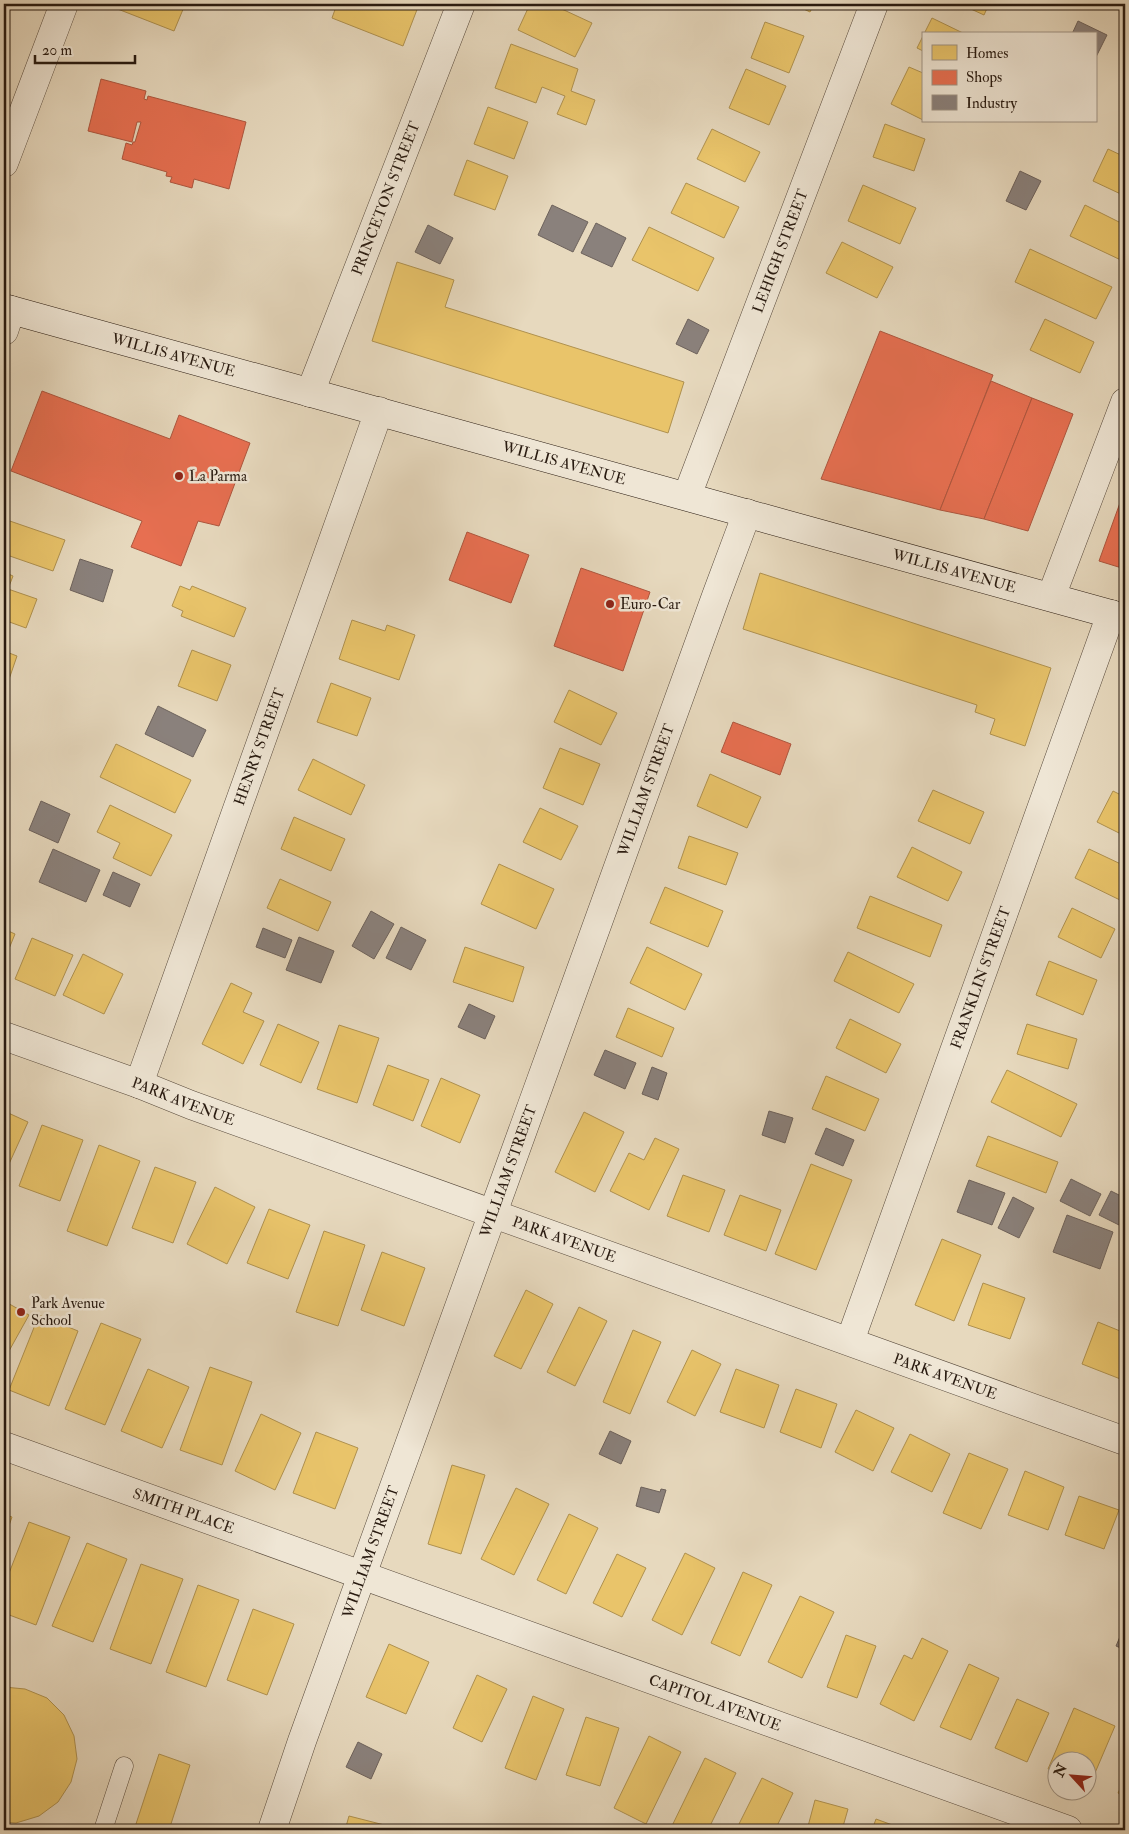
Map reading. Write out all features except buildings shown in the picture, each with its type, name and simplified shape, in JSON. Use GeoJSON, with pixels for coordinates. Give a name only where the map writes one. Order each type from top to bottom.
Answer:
{"type":"FeatureCollection","features":[{"type":"Feature","properties":{"kind":"street"},"geometry":{"type":"LineString","coordinates":[[4,162],[64,4]]}},
{"type":"Feature","properties":{"kind":"street","name":"PRINCETON STREET"},"geometry":{"type":"LineString","coordinates":[[310,393],[461,4]]}},
{"type":"Feature","properties":{"kind":"street","name":"LEHIGH STREET"},"geometry":{"type":"LineString","coordinates":[[687,496],[874,4]]}},
{"type":"Feature","properties":{"kind":"street","name":"WILLIS AVENUE"},"geometry":{"type":"LineString","coordinates":[[6,316],[379,411],[1118,616]]}},
{"type":"Feature","properties":{"kind":"street"},"geometry":{"type":"LineString","coordinates":[[1051,597],[1125,402]]}},
{"type":"Feature","properties":{"kind":"street","name":"HENRY STREET"},"geometry":{"type":"LineString","coordinates":[[139,1084],[379,411]]}},
{"type":"Feature","properties":{"kind":"street","name":"WILLIAM STREET"},"geometry":{"type":"LineString","coordinates":[[272,1830],[293,1766],[363,1577],[709,615],[748,513]]}},
{"type":"Feature","properties":{"kind":"street","name":"FRANKLIN STREET"},"geometry":{"type":"LineString","coordinates":[[850,1341],[1118,616]]}},
{"type":"Feature","properties":{"kind":"street","name":"PARK AVENUE"},"geometry":{"type":"LineString","coordinates":[[4,1036],[1125,1441]]}},
{"type":"Feature","properties":{"kind":"street","name":"SMITH PLACE"},"geometry":{"type":"LineString","coordinates":[[4,1446],[363,1577]]}},
{"type":"Feature","properties":{"kind":"street","name":"CAPITOL AVENUE"},"geometry":{"type":"LineString","coordinates":[[363,1577],[1068,1830]]}},
{"type":"Feature","properties":{"kind":"lane"},"geometry":{"type":"LineString","coordinates":[[103,1830],[124,1766]]}},
{"type":"Feature","properties":{"kind":"place","name":"La Parma"},"geometry":{"type":"Point","coordinates":[179,476]}},
{"type":"Feature","properties":{"kind":"place","name":"Euro-Car"},"geometry":{"type":"Point","coordinates":[610,604]}},
{"type":"Feature","properties":{"kind":"place","name":"Park Avenue School"},"geometry":{"type":"Point","coordinates":[21,1312]}}]}
